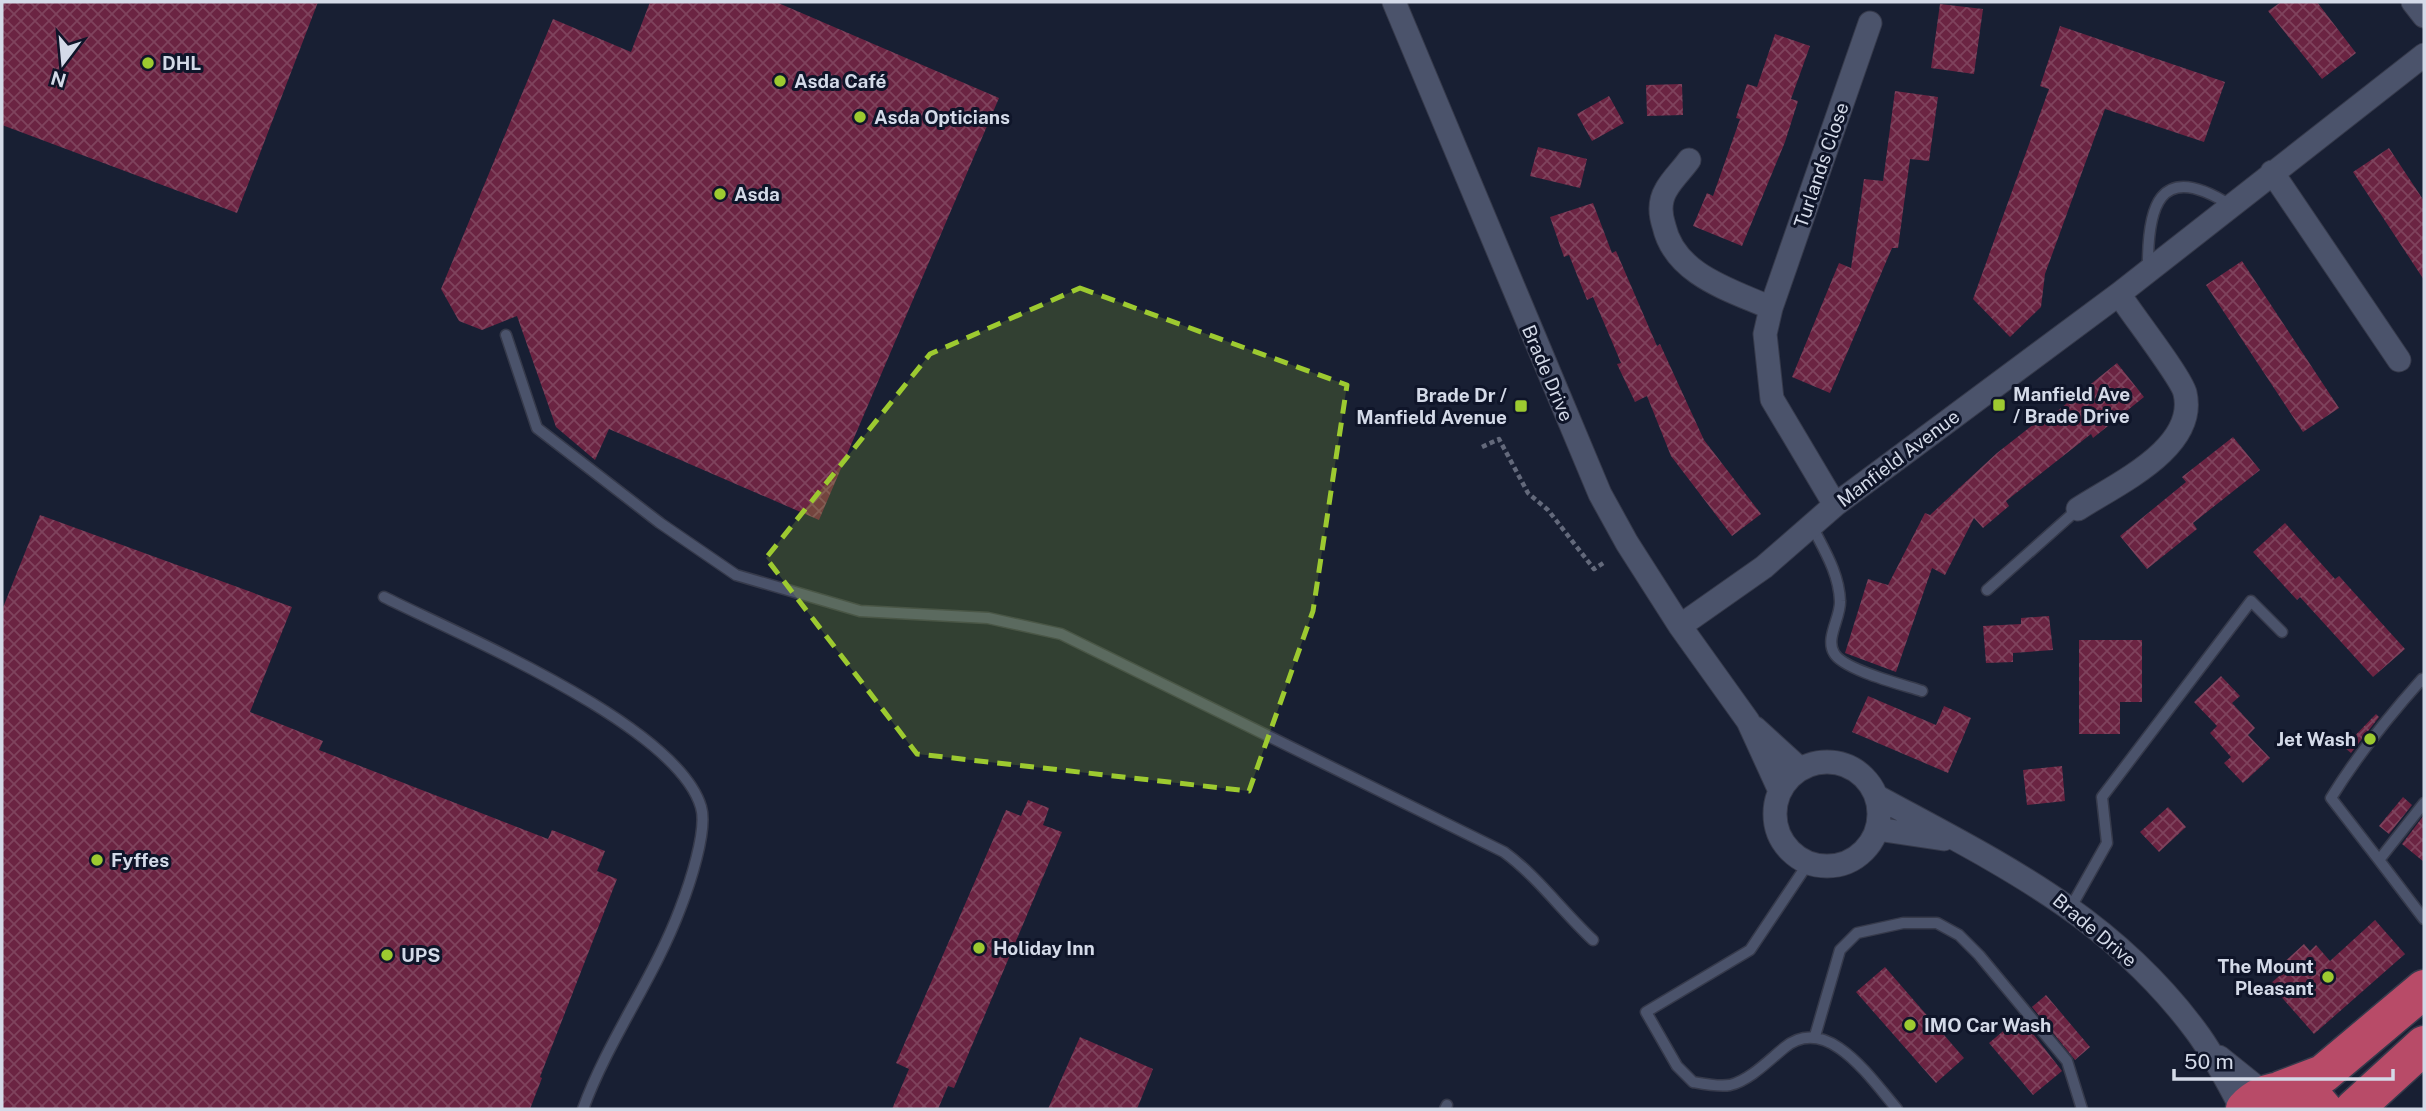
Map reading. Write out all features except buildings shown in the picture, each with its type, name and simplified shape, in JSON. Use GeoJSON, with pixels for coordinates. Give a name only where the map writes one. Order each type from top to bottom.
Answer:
{"type":"FeatureCollection","features":[{"type":"Feature","properties":{"kind":"highway"},"geometry":{"type":"LineString","coordinates":[[2258,1101],[2323,1074],[2424,989]]}},
{"type":"Feature","properties":{"kind":"highway"},"geometry":{"type":"LineString","coordinates":[[2354,1109],[2424,1045]]}},
{"type":"Feature","properties":{"kind":"highway"},"geometry":{"type":"LineString","coordinates":[[2258,1101],[2299,1092],[2318,1102],[2323,1109]]}},
{"type":"Feature","properties":{"kind":"street","name":"Brade Drive"},"geometry":{"type":"LineString","coordinates":[[1394,2],[1581,453],[1627,543],[1680,626],[1748,721],[1780,791]]}},
{"type":"Feature","properties":{"kind":"street"},"geometry":{"type":"LineString","coordinates":[[2413,2],[2424,16]]}},
{"type":"Feature","properties":{"kind":"street","name":"Turlands Close"},"geometry":{"type":"LineString","coordinates":[[1835,505],[1772,399],[1765,334],[1771,308],[1870,23]]}},
{"type":"Feature","properties":{"kind":"street","name":"Manfield Avenue"},"geometry":{"type":"LineString","coordinates":[[1680,626],[1764,568],[1835,505],[2119,294],[2424,55]]}},
{"type":"Feature","properties":{"kind":"street"},"geometry":{"type":"LineString","coordinates":[[1689,160],[1665,191],[1660,210],[1666,236],[1683,261],[1710,281],[1771,308]]}},
{"type":"Feature","properties":{"kind":"street"},"geometry":{"type":"LineString","coordinates":[[2272,172],[2399,360]]}},
{"type":"Feature","properties":{"kind":"street"},"geometry":{"type":"LineString","coordinates":[[2078,509],[2168,449],[2180,432],[2186,413],[2185,391],[2119,294]]}},
{"type":"Feature","properties":{"kind":"street","name":"Brade Drive"},"geometry":{"type":"LineString","coordinates":[[1748,721],[1800,769]]}},
{"type":"Feature","properties":{"kind":"street"},"geometry":{"type":"LineString","coordinates":[[1823,762],[1841,763],[1868,780],[1877,796],[1877,829],[1866,849],[1846,862],[1829,866],[1809,862],[1790,850],[1780,835],[1775,808],[1780,791],[1800,769],[1823,762]]}},
{"type":"Feature","properties":{"kind":"street","name":"Brade Drive"},"geometry":{"type":"LineString","coordinates":[[1877,796],[1998,860],[2071,907],[2142,969],[2208,1048],[2258,1101]]}},
{"type":"Feature","properties":{"kind":"street","name":"Brade Drive"},"geometry":{"type":"LineString","coordinates":[[1877,829],[1958,841]]}},
{"type":"Feature","properties":{"kind":"lane"},"geometry":{"type":"LineString","coordinates":[[2148,271],[2152,209],[2164,195],[2179,187],[2197,188],[2230,205]]}},
{"type":"Feature","properties":{"kind":"lane"},"geometry":{"type":"LineString","coordinates":[[506,335],[537,428],[660,523],[736,575],[860,611],[988,618],[1060,634],[1504,852],[1532,873],[1570,919],[1593,940]]}},
{"type":"Feature","properties":{"kind":"lane"},"geometry":{"type":"LineString","coordinates":[[1987,590],[2078,509]]}},
{"type":"Feature","properties":{"kind":"lane"},"geometry":{"type":"LineString","coordinates":[[1812,526],[1838,581],[1840,604],[1832,638],[1833,652],[1840,660],[1874,675],[1922,691]]}},
{"type":"Feature","properties":{"kind":"lane"},"geometry":{"type":"LineString","coordinates":[[384,597],[501,651],[623,723],[684,774],[701,808],[697,859],[680,911],[583,1109]]}},
{"type":"Feature","properties":{"kind":"lane"},"geometry":{"type":"LineString","coordinates":[[2071,907],[2107,843],[2102,797],[2251,601],[2282,632]]}},
{"type":"Feature","properties":{"kind":"lane"},"geometry":{"type":"LineString","coordinates":[[2424,682],[2422,679],[2384,722],[2356,757],[2331,798],[2424,919]]}},
{"type":"Feature","properties":{"kind":"lane"},"geometry":{"type":"LineString","coordinates":[[2379,860],[2424,803]]}},
{"type":"Feature","properties":{"kind":"lane"},"geometry":{"type":"LineString","coordinates":[[1809,862],[1750,950],[1646,1012],[1677,1066],[1693,1082],[1730,1085],[1746,1078],[1791,1042],[1805,1036],[1815,1036],[1847,1054],[1897,1109]]}},
{"type":"Feature","properties":{"kind":"lane"},"geometry":{"type":"LineString","coordinates":[[1815,1036],[1840,950],[1857,933],[1903,923],[1937,923],[1959,935],[1979,955],[2067,1062],[2082,1109]]}},
{"type":"Feature","properties":{"kind":"path"},"geometry":{"type":"LineString","coordinates":[[1482,447],[1499,439],[1528,493],[1548,510],[1594,569],[1605,562]]}},
{"type":"Feature","properties":{"kind":"highlighted area"},"geometry":{"type":"Polygon","coordinates":[[[1080,288],[1347,385],[1313,611],[1249,791],[917,754],[766,558],[930,354],[1080,288]]]}},
{"type":"Feature","properties":{"kind":"place","name":"DHL"},"geometry":{"type":"Point","coordinates":[148,63]}},
{"type":"Feature","properties":{"kind":"place","name":"Asda Café"},"geometry":{"type":"Point","coordinates":[780,81]}},
{"type":"Feature","properties":{"kind":"place","name":"Asda Opticians"},"geometry":{"type":"Point","coordinates":[860,117]}},
{"type":"Feature","properties":{"kind":"place","name":"Asda"},"geometry":{"type":"Point","coordinates":[720,194]}},
{"type":"Feature","properties":{"kind":"place","name":"Manfield Ave / Brade Drive"},"geometry":{"type":"Point","coordinates":[1999,405]}},
{"type":"Feature","properties":{"kind":"place","name":"Brade Dr / Manfield Avenue"},"geometry":{"type":"Point","coordinates":[1521,406]}},
{"type":"Feature","properties":{"kind":"place","name":"Jet Wash"},"geometry":{"type":"Point","coordinates":[2370,739]}},
{"type":"Feature","properties":{"kind":"place","name":"Fyffes"},"geometry":{"type":"Point","coordinates":[97,860]}},
{"type":"Feature","properties":{"kind":"place","name":"Holiday Inn"},"geometry":{"type":"Point","coordinates":[979,948]}},
{"type":"Feature","properties":{"kind":"place","name":"UPS"},"geometry":{"type":"Point","coordinates":[387,955]}},
{"type":"Feature","properties":{"kind":"place","name":"The Mount Pleasant"},"geometry":{"type":"Point","coordinates":[2328,977]}},
{"type":"Feature","properties":{"kind":"place","name":"IMO Car Wash"},"geometry":{"type":"Point","coordinates":[1910,1025]}}]}
